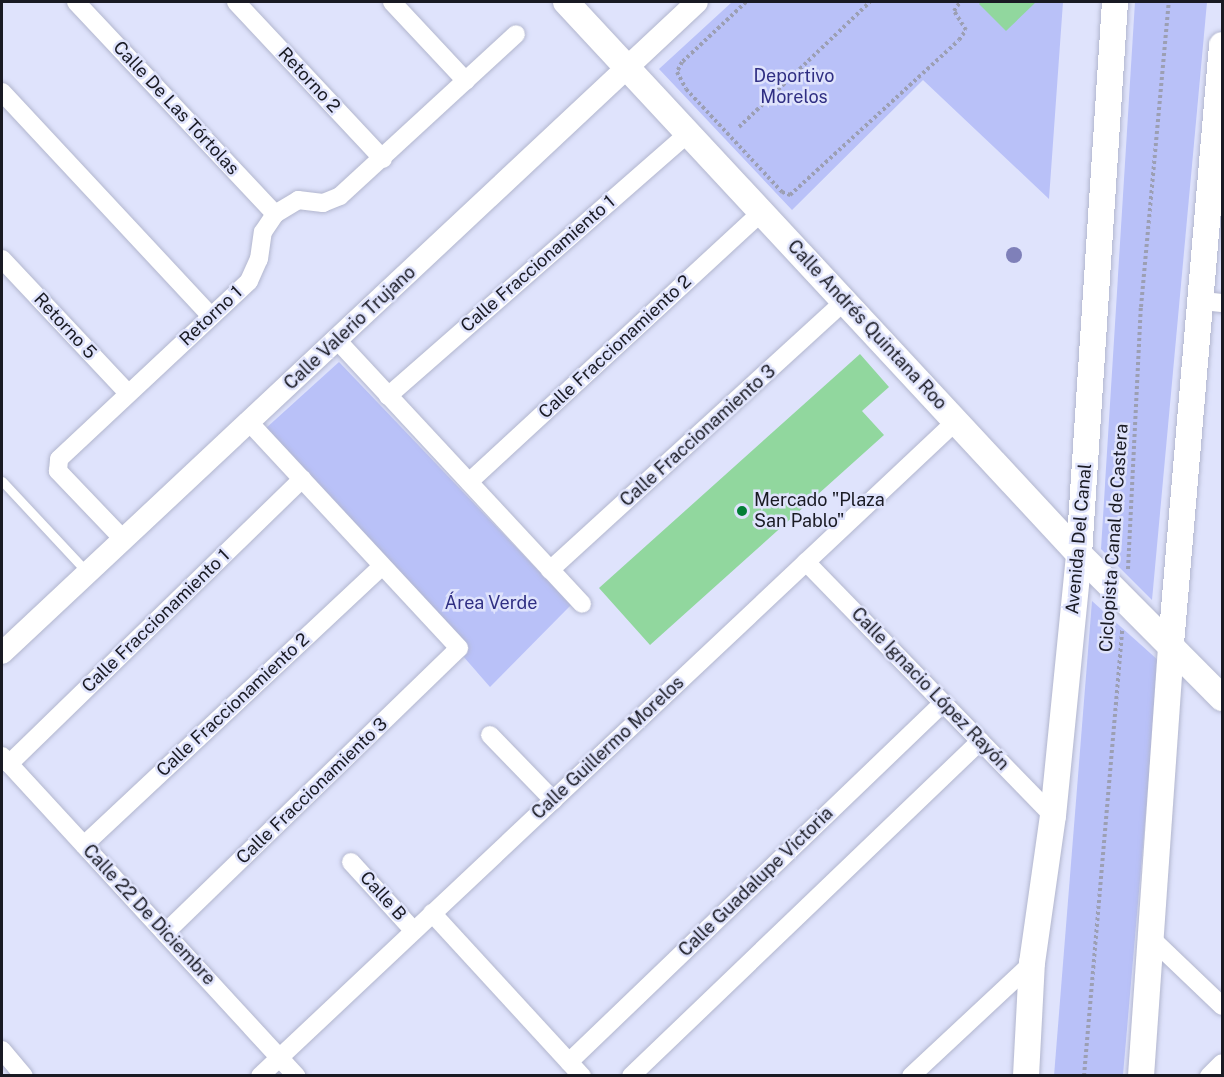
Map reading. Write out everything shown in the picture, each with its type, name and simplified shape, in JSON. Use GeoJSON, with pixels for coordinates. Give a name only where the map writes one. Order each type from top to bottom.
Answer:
{"type":"FeatureCollection","features":[{"type":"Feature","properties":{"kind":"main road","name":"Calle Andrés Quintana Roo"},"geometry":{"type":"LineString","coordinates":[[566,2],[1079,554],[1172,644],[1222,698]]}},
{"type":"Feature","properties":{"kind":"main road","name":"Avenida Del Canal"},"geometry":{"type":"LineString","coordinates":[[1026,1076],[1032,963],[1053,816],[1079,554],[1116,2]]}},
{"type":"Feature","properties":{"kind":"main road"},"geometry":{"type":"LineString","coordinates":[[1141,1076],[1172,644],[1213,302],[1222,45]]}},
{"type":"Feature","properties":{"kind":"street","name":"Calle De Las Tórtolas"},"geometry":{"type":"LineString","coordinates":[[76,2],[275,214]]}},
{"type":"Feature","properties":{"kind":"street","name":"Retorno 2"},"geometry":{"type":"LineString","coordinates":[[236,2],[383,159]]}},
{"type":"Feature","properties":{"kind":"street"},"geometry":{"type":"LineString","coordinates":[[392,2],[466,81]]}},
{"type":"Feature","properties":{"kind":"street","name":"Calle Valerio Trujano"},"geometry":{"type":"LineString","coordinates":[[2,653],[122,538],[698,2]]}},
{"type":"Feature","properties":{"kind":"street"},"geometry":{"type":"LineString","coordinates":[[275,214],[298,200],[323,203],[340,196],[383,159],[516,34]]}},
{"type":"Feature","properties":{"kind":"street"},"geometry":{"type":"LineString","coordinates":[[2,92],[211,316]]}},
{"type":"Feature","properties":{"kind":"street","name":"Calle Fraccionamiento 1"},"geometry":{"type":"LineString","coordinates":[[388,396],[688,133]]}},
{"type":"Feature","properties":{"kind":"street","name":"Calle Fraccionamiento 2"},"geometry":{"type":"LineString","coordinates":[[469,482],[762,212]]}},
{"type":"Feature","properties":{"kind":"street","name":"Retorno 1"},"geometry":{"type":"LineString","coordinates":[[122,538],[58,471],[59,459],[249,281],[259,259],[263,232],[275,214]]}},
{"type":"Feature","properties":{"kind":"street","name":"Retorno 5"},"geometry":{"type":"LineString","coordinates":[[2,260],[128,393]]}},
{"type":"Feature","properties":{"kind":"street","name":"Calle Fraccionamiento 3"},"geometry":{"type":"LineString","coordinates":[[550,570],[845,302]]}},
{"type":"Feature","properties":{"kind":"street"},"geometry":{"type":"LineString","coordinates":[[337,340],[582,604]]}},
{"type":"Feature","properties":{"kind":"street","name":"Calle Guillermo Morelos"},"geometry":{"type":"LineString","coordinates":[[260,1076],[956,421]]}},
{"type":"Feature","properties":{"kind":"street"},"geometry":{"type":"LineString","coordinates":[[249,422],[382,566]]}},
{"type":"Feature","properties":{"kind":"street","name":"Calle Fraccionamiento 1"},"geometry":{"type":"LineString","coordinates":[[5,760],[302,479]]}},
{"type":"Feature","properties":{"kind":"street","name":"Calle Ignacio López Rayón"},"geometry":{"type":"LineString","coordinates":[[807,562],[1053,816]]}},
{"type":"Feature","properties":{"kind":"street","name":"Calle Fraccionamiento 2"},"geometry":{"type":"LineString","coordinates":[[84,844],[382,566]]}},
{"type":"Feature","properties":{"kind":"street","name":"Calle Fraccionamiento 3"},"geometry":{"type":"LineString","coordinates":[[165,933],[459,648],[382,566]]}},
{"type":"Feature","properties":{"kind":"street","name":"Calle Guadalupe Victoria"},"geometry":{"type":"LineString","coordinates":[[569,1062],[944,703]]}},
{"type":"Feature","properties":{"kind":"street"},"geometry":{"type":"LineString","coordinates":[[490,735],[553,800]]}},
{"type":"Feature","properties":{"kind":"street"},"geometry":{"type":"LineString","coordinates":[[631,1076],[980,741]]}},
{"type":"Feature","properties":{"kind":"street","name":"Calle 22 De Diciembre"},"geometry":{"type":"LineString","coordinates":[[5,760],[296,1076]]}},
{"type":"Feature","properties":{"kind":"street","name":"Calle B"},"geometry":{"type":"LineString","coordinates":[[351,862],[414,931]]}},
{"type":"Feature","properties":{"kind":"street"},"geometry":{"type":"LineString","coordinates":[[432,914],[582,1076]]}},
{"type":"Feature","properties":{"kind":"street"},"geometry":{"type":"LineString","coordinates":[[1152,939],[1222,1006]]}},
{"type":"Feature","properties":{"kind":"street"},"geometry":{"type":"LineString","coordinates":[[911,1076],[1032,963]]}},
{"type":"Feature","properties":{"kind":"street"},"geometry":{"type":"LineString","coordinates":[[2,1050],[24,1076]]}},
{"type":"Feature","properties":{"kind":"street"},"geometry":{"type":"LineString","coordinates":[[1209,1076],[1222,1064]]}},
{"type":"Feature","properties":{"kind":"lane"},"geometry":{"type":"LineString","coordinates":[[2,481],[87,572]]}},
{"type":"Feature","properties":{"kind":"path"},"geometry":{"type":"LineString","coordinates":[[746,2],[682,62],[677,72],[686,89],[782,192],[790,195],[959,40],[966,30],[954,11],[960,2]]}},
{"type":"Feature","properties":{"kind":"path"},"geometry":{"type":"LineString","coordinates":[[739,127],[870,2]]}},
{"type":"Feature","properties":{"kind":"path","name":"Ciclopista Canal de Castera"},"geometry":{"type":"LineString","coordinates":[[1084,1076],[1091,954],[1125,598],[1142,307],[1169,2]]}},
{"type":"Feature","properties":{"kind":"green space","name":"Deportivo Morelos"},"geometry":{"type":"Polygon","coordinates":[[[732,2],[1063,2],[1049,199],[923,80],[792,210],[659,69],[732,2]]]}},
{"type":"Feature","properties":{"kind":"green space"},"geometry":{"type":"Polygon","coordinates":[[[1135,2],[1207,2],[1152,600],[1101,549],[1135,2]]]}},
{"type":"Feature","properties":{"kind":"green space","name":"Área Verde"},"geometry":{"type":"Polygon","coordinates":[[[339,362],[571,605],[490,687],[265,429],[339,362]]]}},
{"type":"Feature","properties":{"kind":"green space"},"geometry":{"type":"Polygon","coordinates":[[[1092,601],[1159,661],[1123,1075],[1054,1076],[1092,601]]]}},
{"type":"Feature","properties":{"kind":"building"},"geometry":{"type":"Polygon","coordinates":[[[981,2],[1036,2],[1006,31],[979,4],[981,2]]]}},
{"type":"Feature","properties":{"kind":"building","name":"Mercado \"Plaza San Pablo\""},"geometry":{"type":"Polygon","coordinates":[[[860,354],[889,387],[862,411],[884,435],[650,645],[599,588],[860,354]]]}},
{"type":"Feature","properties":{"kind":"place","name":"Mercado \"Plaza San Pablo\""},"geometry":{"type":"Point","coordinates":[742,511]}}]}
